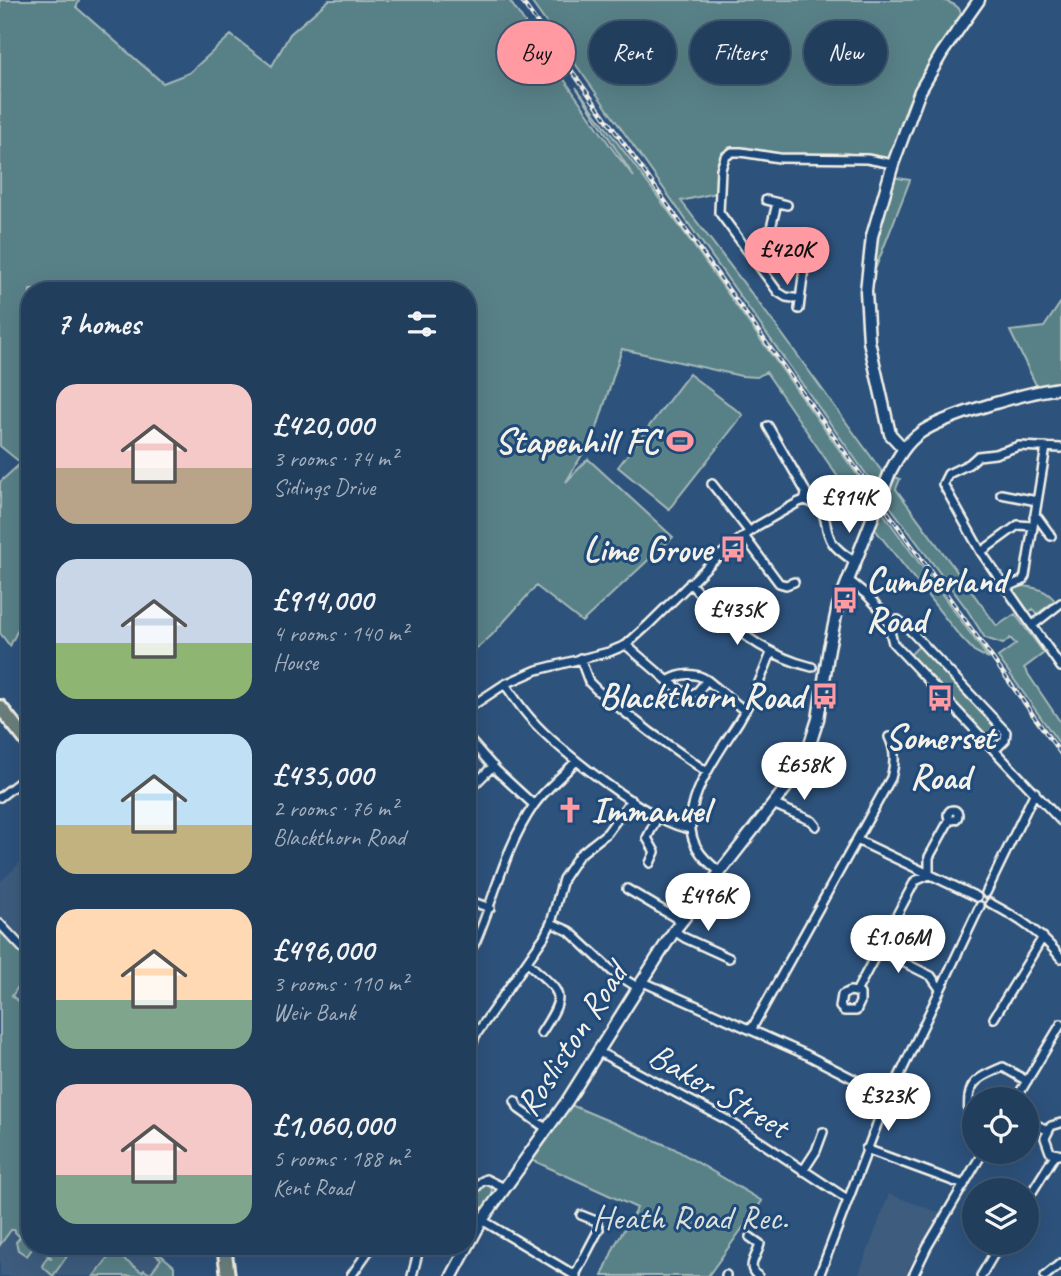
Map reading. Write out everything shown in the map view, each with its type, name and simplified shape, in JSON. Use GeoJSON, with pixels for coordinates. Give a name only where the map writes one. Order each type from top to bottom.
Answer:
{"type":"FeatureCollection","features":[{"type":"Feature","properties":{"kind":"highway"},"geometry":{"type":"LineString","coordinates":[[0,707],[21,734]]}},
{"type":"Feature","properties":{"kind":"highway"},"geometry":{"type":"LineString","coordinates":[[225,1255],[228,1276]]}},
{"type":"Feature","properties":{"kind":"street"},"geometry":{"type":"LineString","coordinates":[[904,449],[890,435],[869,341],[867,270],[873,236],[893,164],[913,107],[926,79],[979,0]]}},
{"type":"Feature","properties":{"kind":"street"},"geometry":{"type":"LineString","coordinates":[[800,299],[786,297],[778,292],[722,218],[718,206],[722,162],[732,152],[779,158],[849,157],[893,164]]}},
{"type":"Feature","properties":{"kind":"street"},"geometry":{"type":"LineString","coordinates":[[766,200],[787,205]]}},
{"type":"Feature","properties":{"kind":"street"},"geometry":{"type":"LineString","coordinates":[[746,249],[771,228],[777,203]]}},
{"type":"Feature","properties":{"kind":"street"},"geometry":{"type":"LineString","coordinates":[[799,309],[804,268]]}},
{"type":"Feature","properties":{"kind":"street","name":"Rosliston Road"},"geometry":{"type":"LineString","coordinates":[[476,1231],[599,1052],[639,984],[681,921],[803,766],[818,719],[838,606],[890,472],[904,449],[936,423],[1041,391],[1061,388]]}},
{"type":"Feature","properties":{"kind":"street"},"geometry":{"type":"LineString","coordinates":[[768,426],[806,492],[806,500]]}},
{"type":"Feature","properties":{"kind":"street"},"geometry":{"type":"LineString","coordinates":[[1060,663],[1004,588],[944,488],[946,477],[978,456],[995,454],[1025,444],[1061,448]]}},
{"type":"Feature","properties":{"kind":"street"},"geometry":{"type":"LineString","coordinates":[[1004,588],[1022,581],[1025,576],[1046,447]]}},
{"type":"Feature","properties":{"kind":"street"},"geometry":{"type":"LineString","coordinates":[[712,484],[779,583],[786,585],[793,582]]}},
{"type":"Feature","properties":{"kind":"street"},"geometry":{"type":"LineString","coordinates":[[1001,494],[1037,501]]}},
{"type":"Feature","properties":{"kind":"street"},"geometry":{"type":"LineString","coordinates":[[476,703],[505,684],[537,670],[609,652],[626,645],[747,533],[799,502],[806,500],[820,508],[825,514],[832,542],[854,561]]}},
{"type":"Feature","properties":{"kind":"street"},"geometry":{"type":"LineString","coordinates":[[981,552],[1018,525],[1034,522],[1038,518],[1051,536]]}},
{"type":"Feature","properties":{"kind":"street"},"geometry":{"type":"LineString","coordinates":[[847,579],[867,595],[889,621],[893,643],[1061,821]]}},
{"type":"Feature","properties":{"kind":"street"},"geometry":{"type":"LineString","coordinates":[[690,583],[702,598],[732,624],[771,653],[812,667]]}},
{"type":"Feature","properties":{"kind":"street"},"geometry":{"type":"LineString","coordinates":[[1032,625],[1061,603]]}},
{"type":"Feature","properties":{"kind":"street"},"geometry":{"type":"LineString","coordinates":[[889,621],[898,620],[908,628],[1006,732],[1005,740],[995,750]]}},
{"type":"Feature","properties":{"kind":"street"},"geometry":{"type":"LineString","coordinates":[[626,645],[685,693],[691,695],[698,691],[707,680]]}},
{"type":"Feature","properties":{"kind":"street"},"geometry":{"type":"LineString","coordinates":[[719,871],[696,847],[691,829],[691,811],[707,772],[761,681],[771,653]]}},
{"type":"Feature","properties":{"kind":"street"},"geometry":{"type":"LineString","coordinates":[[580,658],[589,682],[598,691],[707,772]]}},
{"type":"Feature","properties":{"kind":"street"},"geometry":{"type":"LineString","coordinates":[[668,681],[679,676],[700,675],[745,711]]}},
{"type":"Feature","properties":{"kind":"street"},"geometry":{"type":"LineString","coordinates":[[505,684],[532,721],[576,761],[658,816],[678,827],[691,829]]}},
{"type":"Feature","properties":{"kind":"street"},"geometry":{"type":"LineString","coordinates":[[751,1030],[891,778],[895,760],[889,737]]}},
{"type":"Feature","properties":{"kind":"street"},"geometry":{"type":"LineString","coordinates":[[476,747],[534,805]]}},
{"type":"Feature","properties":{"kind":"street"},"geometry":{"type":"LineString","coordinates":[[476,941],[515,839],[534,805],[576,761]]}},
{"type":"Feature","properties":{"kind":"street"},"geometry":{"type":"LineString","coordinates":[[476,783],[493,766]]}},
{"type":"Feature","properties":{"kind":"street"},"geometry":{"type":"LineString","coordinates":[[0,797],[21,781]]}},
{"type":"Feature","properties":{"kind":"street"},"geometry":{"type":"LineString","coordinates":[[986,893],[1035,792]]}},
{"type":"Feature","properties":{"kind":"street"},"geometry":{"type":"LineString","coordinates":[[476,1035],[551,923],[563,880],[579,855],[607,833],[631,800]]}},
{"type":"Feature","properties":{"kind":"street"},"geometry":{"type":"LineString","coordinates":[[773,804],[812,821],[816,826]]}},
{"type":"Feature","properties":{"kind":"street"},"geometry":{"type":"LineString","coordinates":[[650,863],[655,852],[647,838],[658,816]]}},
{"type":"Feature","properties":{"kind":"street"},"geometry":{"type":"LineString","coordinates":[[929,875],[928,861],[950,819]]}},
{"type":"Feature","properties":{"kind":"street"},"geometry":{"type":"LineString","coordinates":[[857,840],[976,897]]}},
{"type":"Feature","properties":{"kind":"street"},"geometry":{"type":"LineString","coordinates":[[914,868],[928,861]]}},
{"type":"Feature","properties":{"kind":"street"},"geometry":{"type":"LineString","coordinates":[[856,992],[915,881],[914,868]]}},
{"type":"Feature","properties":{"kind":"street"},"geometry":{"type":"LineString","coordinates":[[915,881],[929,875]]}},
{"type":"Feature","properties":{"kind":"street"},"geometry":{"type":"LineString","coordinates":[[627,889],[681,921]]}},
{"type":"Feature","properties":{"kind":"street"},"geometry":{"type":"LineString","coordinates":[[976,897],[980,893],[986,893]]}},
{"type":"Feature","properties":{"kind":"street"},"geometry":{"type":"LineString","coordinates":[[986,893],[990,903]]}},
{"type":"Feature","properties":{"kind":"street"},"geometry":{"type":"LineString","coordinates":[[976,897],[980,906]]}},
{"type":"Feature","properties":{"kind":"street"},"geometry":{"type":"LineString","coordinates":[[476,903],[490,908]]}},
{"type":"Feature","properties":{"kind":"street"},"geometry":{"type":"LineString","coordinates":[[980,906],[990,903]]}},
{"type":"Feature","properties":{"kind":"street"},"geometry":{"type":"LineString","coordinates":[[990,903],[1018,918],[1043,937],[1061,958]]}},
{"type":"Feature","properties":{"kind":"street"},"geometry":{"type":"LineString","coordinates":[[819,1276],[866,1149],[980,906]]}},
{"type":"Feature","properties":{"kind":"street"},"geometry":{"type":"LineString","coordinates":[[551,923],[569,931],[613,972],[807,1055],[889,1097]]}},
{"type":"Feature","properties":{"kind":"street"},"geometry":{"type":"LineString","coordinates":[[0,924],[21,946]]}},
{"type":"Feature","properties":{"kind":"street"},"geometry":{"type":"LineString","coordinates":[[674,931],[685,939],[729,958]]}},
{"type":"Feature","properties":{"kind":"street"},"geometry":{"type":"LineString","coordinates":[[994,1018],[1043,937]]}},
{"type":"Feature","properties":{"kind":"street"},"geometry":{"type":"LineString","coordinates":[[882,944],[887,954]]}},
{"type":"Feature","properties":{"kind":"street"},"geometry":{"type":"LineString","coordinates":[[876,955],[887,954],[931,976],[941,986]]}},
{"type":"Feature","properties":{"kind":"street"},"geometry":{"type":"LineString","coordinates":[[527,962],[555,987],[560,996],[559,1003],[541,1034]]}},
{"type":"Feature","properties":{"kind":"street"},"geometry":{"type":"LineString","coordinates":[[931,976],[947,973]]}},
{"type":"Feature","properties":{"kind":"street"},"geometry":{"type":"LineString","coordinates":[[1023,1087],[1061,1024]]}},
{"type":"Feature","properties":{"kind":"street","name":"Baker Street"},"geometry":{"type":"LineString","coordinates":[[599,1052],[729,1121],[847,1199]]}},
{"type":"Feature","properties":{"kind":"street"},"geometry":{"type":"LineString","coordinates":[[973,1087],[978,1078],[1003,1067],[1027,1081]]}},
{"type":"Feature","properties":{"kind":"street"},"geometry":{"type":"LineString","coordinates":[[515,1101],[519,1109],[547,1129]]}},
{"type":"Feature","properties":{"kind":"street"},"geometry":{"type":"LineString","coordinates":[[1047,1130],[1061,1123]]}},
{"type":"Feature","properties":{"kind":"street"},"geometry":{"type":"LineString","coordinates":[[1039,1126],[1047,1130]]}},
{"type":"Feature","properties":{"kind":"street"},"geometry":{"type":"LineString","coordinates":[[1039,1183],[1058,1155],[1045,1144],[1047,1130]]}},
{"type":"Feature","properties":{"kind":"street"},"geometry":{"type":"LineString","coordinates":[[803,1171],[819,1145],[823,1132]]}},
{"type":"Feature","properties":{"kind":"street"},"geometry":{"type":"LineString","coordinates":[[866,1149],[962,1184]]}},
{"type":"Feature","properties":{"kind":"street"},"geometry":{"type":"LineString","coordinates":[[476,1188],[486,1179],[504,1188]]}},
{"type":"Feature","properties":{"kind":"street"},"geometry":{"type":"LineString","coordinates":[[914,1276],[927,1247],[962,1188]]}},
{"type":"Feature","properties":{"kind":"street"},"geometry":{"type":"LineString","coordinates":[[482,1220],[576,1276],[599,1229],[596,1221],[581,1214]]}},
{"type":"Feature","properties":{"kind":"street"},"geometry":{"type":"LineString","coordinates":[[750,1237],[760,1244],[750,1267],[758,1276]]}},
{"type":"Feature","properties":{"kind":"street"},"geometry":{"type":"LineString","coordinates":[[351,1276],[366,1255]]}},
{"type":"Feature","properties":{"kind":"street"},"geometry":{"type":"LineString","coordinates":[[412,1276],[418,1255]]}},
{"type":"Feature","properties":{"kind":"street","name":"Rosliston Road"},"geometry":{"type":"LineString","coordinates":[[452,1276],[463,1255]]}},
{"type":"Feature","properties":{"kind":"street"},"geometry":{"type":"LineString","coordinates":[[981,1276],[993,1255]]}},
{"type":"Feature","properties":{"kind":"street"},"geometry":{"type":"LineString","coordinates":[[1045,1276],[1061,1263]]}},
{"type":"Feature","properties":{"kind":"street"},"geometry":{"type":"LineString","coordinates":[[985,1267],[993,1276]]}},
{"type":"Feature","properties":{"kind":"shaded area"},"geometry":{"type":"Polygon","coordinates":[[[21,862],[21,1255],[161,1255],[174,1266],[174,1276],[0,1276],[0,882],[21,862]]]}},
{"type":"Feature","properties":{"kind":"shaded area"},"geometry":{"type":"Polygon","coordinates":[[[889,1194],[943,1214],[908,1269],[908,1276],[858,1276],[889,1194]]]}},
{"type":"Feature","properties":{"kind":"green space"},"geometry":{"type":"Polygon","coordinates":[[[0,0],[77,0],[79,2],[76,7],[163,83],[189,73],[231,35],[272,66],[290,34],[329,0],[509,0],[524,21],[497,21],[497,84],[567,84],[634,177],[576,87],[681,228],[873,497],[866,518],[766,372],[757,377],[741,376],[622,349],[596,431],[566,482],[588,459],[673,537],[582,622],[536,586],[476,649],[476,282],[21,282],[21,463],[0,446],[0,0]]]}},
{"type":"Feature","properties":{"kind":"green space"},"geometry":{"type":"Polygon","coordinates":[[[530,0],[943,0],[958,8],[961,18],[924,71],[907,106],[890,159],[845,153],[817,157],[738,150],[722,156],[718,162],[716,193],[681,201],[883,473],[876,488],[590,84],[676,84],[676,21],[589,21],[589,83],[575,63],[575,21],[545,21],[530,0]]]}},
{"type":"Feature","properties":{"kind":"green space"},"geometry":{"type":"Polygon","coordinates":[[[892,177],[910,180],[873,275],[870,312],[869,275],[878,223],[892,177]]]}},
{"type":"Feature","properties":{"kind":"green space"},"geometry":{"type":"Polygon","coordinates":[[[1061,302],[1061,384],[1038,389],[1010,331],[1044,327],[1061,302]]]}},
{"type":"Feature","properties":{"kind":"green space","name":"Stapenhill FC"},"geometry":{"type":"Polygon","coordinates":[[[689,374],[743,415],[669,509],[618,467],[689,374]]]}},
{"type":"Feature","properties":{"kind":"green space"},"geometry":{"type":"Polygon","coordinates":[[[21,463],[21,623],[10,646],[0,633],[0,482],[21,463]]]}},
{"type":"Feature","properties":{"kind":"green space"},"geometry":{"type":"Polygon","coordinates":[[[893,476],[900,479],[896,489],[997,626],[1015,614],[1044,653],[1024,668],[1061,723],[1061,746],[998,657],[1016,644],[1010,638],[1003,644],[985,638],[966,608],[883,497],[893,476]]]}},
{"type":"Feature","properties":{"kind":"green space"},"geometry":{"type":"Polygon","coordinates":[[[880,509],[989,659],[974,651],[958,634],[874,528],[880,509]]]}},
{"type":"Feature","properties":{"kind":"green space"},"geometry":{"type":"Polygon","coordinates":[[[1024,586],[1041,590],[1055,601],[1037,614],[1033,609],[1029,612],[1010,588],[1024,586]]]}},
{"type":"Feature","properties":{"kind":"green space"},"geometry":{"type":"Polygon","coordinates":[[[921,644],[1003,732],[1003,739],[992,744],[909,656],[921,644]]]}},
{"type":"Feature","properties":{"kind":"green space"},"geometry":{"type":"Polygon","coordinates":[[[0,929],[21,951],[21,982],[12,996],[21,1003],[21,1252],[16,1242],[20,1237],[15,1230],[11,1230],[0,1245],[0,929]]]}},
{"type":"Feature","properties":{"kind":"green space","name":"Heath Road Rec."},"geometry":{"type":"Polygon","coordinates":[[[571,1105],[673,1148],[762,1201],[708,1276],[602,1276],[615,1245],[637,1208],[532,1160],[571,1105]]]}},
{"type":"Feature","properties":{"kind":"green space"},"geometry":{"type":"Polygon","coordinates":[[[484,1185],[491,1187],[493,1194],[476,1218],[476,1194],[484,1185]]]}},
{"type":"Feature","properties":{"kind":"green space"},"geometry":{"type":"Polygon","coordinates":[[[48,1255],[68,1255],[53,1276],[42,1266],[47,1257],[52,1258],[48,1255]]]}},
{"type":"Feature","properties":{"kind":"green space"},"geometry":{"type":"Polygon","coordinates":[[[111,1255],[117,1255],[142,1272],[144,1270],[150,1274],[161,1259],[156,1255],[161,1255],[174,1266],[174,1276],[94,1276],[111,1255]]]}},
{"type":"Feature","properties":{"kind":"railway"},"geometry":{"type":"LineString","coordinates":[[521,0],[1061,754]]}},
{"type":"Feature","properties":{"kind":"place","name":"Stapenhill FC"},"geometry":{"type":"Point","coordinates":[680,441]}},
{"type":"Feature","properties":{"kind":"place","name":"Lime Grove"},"geometry":{"type":"Point","coordinates":[733,549]}},
{"type":"Feature","properties":{"kind":"place","name":"Cumberland Road"},"geometry":{"type":"Point","coordinates":[845,600]}},
{"type":"Feature","properties":{"kind":"place","name":"Blackthorn Road"},"geometry":{"type":"Point","coordinates":[825,696]}},
{"type":"Feature","properties":{"kind":"place","name":"Somerset Road"},"geometry":{"type":"Point","coordinates":[940,698]}},
{"type":"Feature","properties":{"kind":"place","name":"Immanuel"},"geometry":{"type":"Point","coordinates":[570,810]}}]}
